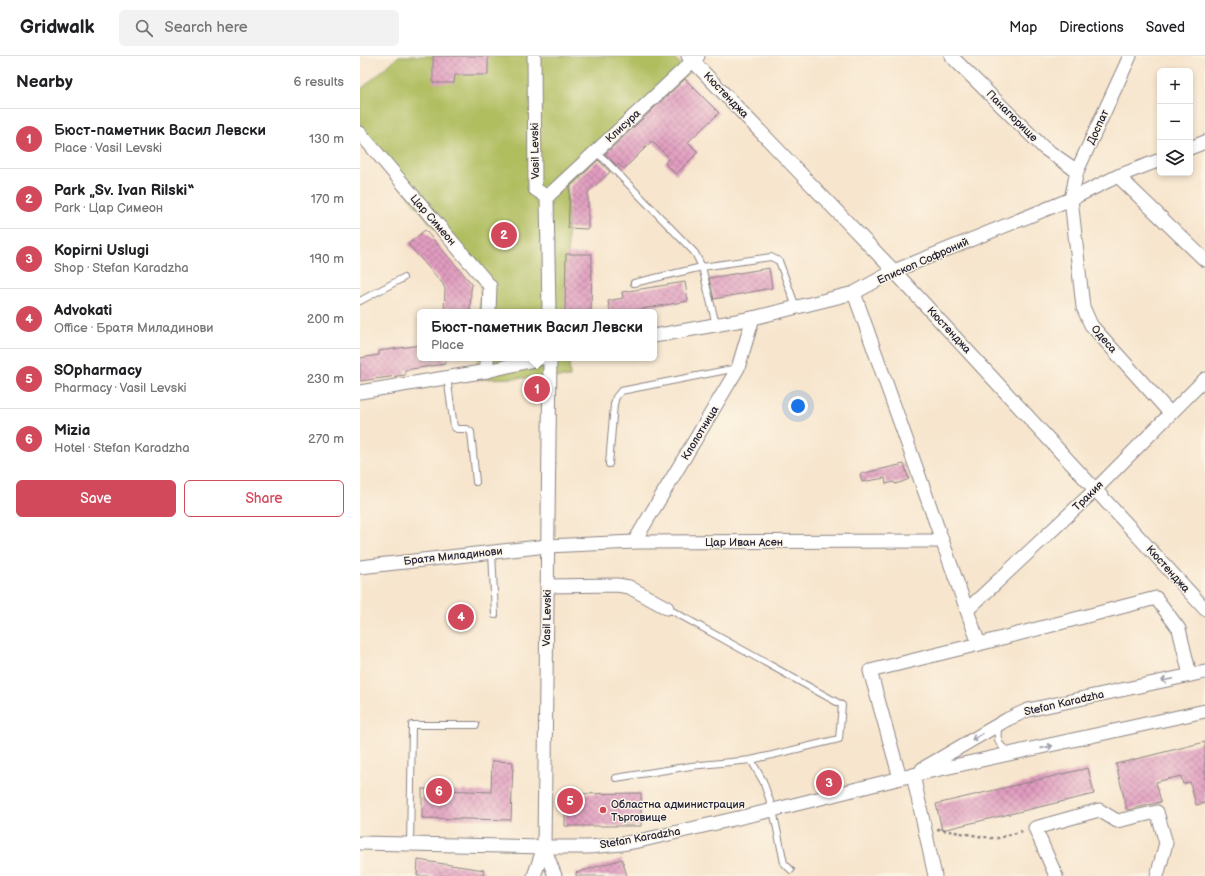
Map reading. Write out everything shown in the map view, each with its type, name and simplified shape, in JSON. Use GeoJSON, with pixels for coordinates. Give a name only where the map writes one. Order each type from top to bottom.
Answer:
{"type":"FeatureCollection","features":[{"type":"Feature","properties":{"kind":"street","name":"Vasil Levski"},"geometry":{"type":"LineString","coordinates":[[534,56],[535,190],[547,197]]}},
{"type":"Feature","properties":{"kind":"street","name":"Панагюрище"},"geometry":{"type":"LineString","coordinates":[[951,56],[1044,148],[1077,172]]}},
{"type":"Feature","properties":{"kind":"street","name":"Доспат"},"geometry":{"type":"LineString","coordinates":[[1071,199],[1077,172],[1130,56]]}},
{"type":"Feature","properties":{"kind":"street","name":"Клисура"},"geometry":{"type":"LineString","coordinates":[[547,197],[693,58]]}},
{"type":"Feature","properties":{"kind":"street","name":"Кюстенджа"},"geometry":{"type":"LineString","coordinates":[[693,58],[894,271],[1205,609]]}},
{"type":"Feature","properties":{"kind":"street","name":"Цар Симеон"},"geometry":{"type":"LineString","coordinates":[[360,133],[490,286],[489,309]]}},
{"type":"Feature","properties":{"kind":"street"},"geometry":{"type":"LineString","coordinates":[[1193,147],[1205,142]]}},
{"type":"Feature","properties":{"kind":"street","name":"Епископ Софроний"},"geometry":{"type":"LineString","coordinates":[[657,335],[753,318],[854,293],[894,271],[1071,199],[1118,176],[1157,161]]}},
{"type":"Feature","properties":{"kind":"street"},"geometry":{"type":"LineString","coordinates":[[1118,176],[1205,260]]}},
{"type":"Feature","properties":{"kind":"street"},"geometry":{"type":"LineString","coordinates":[[547,197],[549,309]]}},
{"type":"Feature","properties":{"kind":"street","name":"Одеса"},"geometry":{"type":"LineString","coordinates":[[1071,199],[1083,307],[1091,325],[1170,413]]}},
{"type":"Feature","properties":{"kind":"street"},"geometry":{"type":"LineString","coordinates":[[854,293],[941,541],[979,644]]}},
{"type":"Feature","properties":{"kind":"street","name":"Клолотница"},"geometry":{"type":"LineString","coordinates":[[634,542],[738,368],[753,318]]}},
{"type":"Feature","properties":{"kind":"street"},"geometry":{"type":"LineString","coordinates":[[360,392],[447,377],[487,364],[514,361]]}},
{"type":"Feature","properties":{"kind":"street","name":"Vasil Levski"},"geometry":{"type":"LineString","coordinates":[[534,876],[544,848],[550,361]]}},
{"type":"Feature","properties":{"kind":"street","name":"Тракия"},"geometry":{"type":"LineString","coordinates":[[967,610],[1096,489],[1205,379]]}},
{"type":"Feature","properties":{"kind":"street","name":"Цар Иван Асен"},"geometry":{"type":"LineString","coordinates":[[547,546],[634,542],[941,541]]}},
{"type":"Feature","properties":{"kind":"street","name":"Братя Миладинови"},"geometry":{"type":"LineString","coordinates":[[360,567],[547,546]]}},
{"type":"Feature","properties":{"kind":"street"},"geometry":{"type":"LineString","coordinates":[[548,586],[617,585],[629,587],[667,608]]}},
{"type":"Feature","properties":{"kind":"street"},"geometry":{"type":"LineString","coordinates":[[935,876],[924,827],[870,671],[1156,598],[1180,629],[1190,675]]}},
{"type":"Feature","properties":{"kind":"street","name":"Stefan Karadzha"},"geometry":{"type":"LineString","coordinates":[[906,776],[1028,710],[1205,672]]}},
{"type":"Feature","properties":{"kind":"street","name":"Stefan Karadzha"},"geometry":{"type":"LineString","coordinates":[[360,843],[544,848],[589,847],[643,840],[773,810],[906,776],[1018,753],[1205,711]]}},
{"type":"Feature","properties":{"kind":"street"},"geometry":{"type":"LineString","coordinates":[[1056,876],[1035,828],[1099,810],[1118,821],[1157,812],[1166,843],[1157,876]]}},
{"type":"Feature","properties":{"kind":"street"},"geometry":{"type":"LineString","coordinates":[[544,848],[549,876]]}},
{"type":"Feature","properties":{"kind":"street"},"geometry":{"type":"LineString","coordinates":[[544,848],[555,876]]}},
{"type":"Feature","properties":{"kind":"lane"},"geometry":{"type":"LineString","coordinates":[[595,152],[604,159],[695,253],[702,267],[716,325]]}},
{"type":"Feature","properties":{"kind":"lane"},"geometry":{"type":"LineString","coordinates":[[634,283],[702,267],[771,257],[779,261],[796,307]]}},
{"type":"Feature","properties":{"kind":"lane"},"geometry":{"type":"LineString","coordinates":[[360,300],[403,278]]}},
{"type":"Feature","properties":{"kind":"lane"},"geometry":{"type":"LineString","coordinates":[[608,464],[614,404],[616,397],[621,392],[738,368]]}},
{"type":"Feature","properties":{"kind":"lane"},"geometry":{"type":"LineString","coordinates":[[447,377],[454,427],[457,429],[467,429],[471,432],[476,482]]}},
{"type":"Feature","properties":{"kind":"lane"},"geometry":{"type":"LineString","coordinates":[[492,552],[495,615]]}},
{"type":"Feature","properties":{"kind":"lane"},"geometry":{"type":"LineString","coordinates":[[616,778],[691,766],[751,760],[839,739],[842,705],[667,608]]}},
{"type":"Feature","properties":{"kind":"lane"},"geometry":{"type":"LineString","coordinates":[[1000,724],[996,734],[1001,747],[1008,751],[1018,753]]}},
{"type":"Feature","properties":{"kind":"lane"},"geometry":{"type":"LineString","coordinates":[[410,845],[412,725],[476,725]]}},
{"type":"Feature","properties":{"kind":"lane"},"geometry":{"type":"LineString","coordinates":[[751,760],[763,781],[773,810],[784,863],[791,870]]}},
{"type":"Feature","properties":{"kind":"path"},"geometry":{"type":"LineString","coordinates":[[924,827],[991,838],[999,838],[1035,828]]}},
{"type":"Feature","properties":{"kind":"green space"},"geometry":{"type":"Polygon","coordinates":[[[399,56],[672,56],[689,72],[567,185],[569,309],[480,309],[481,284],[360,138],[360,90],[399,56]]]}},
{"type":"Feature","properties":{"kind":"green space"},"geometry":{"type":"Polygon","coordinates":[[[478,361],[569,361],[570,377],[477,379],[478,361]]]}},
{"type":"Feature","properties":{"kind":"building"},"geometry":{"type":"Polygon","coordinates":[[[433,56],[488,56],[488,75],[455,75],[454,83],[433,83],[433,56]]]}},
{"type":"Feature","properties":{"kind":"building"},"geometry":{"type":"Polygon","coordinates":[[[685,79],[719,113],[688,142],[698,152],[676,174],[665,163],[669,158],[652,141],[624,169],[618,164],[617,166],[605,154],[685,79]]]}},
{"type":"Feature","properties":{"kind":"building"},"geometry":{"type":"Polygon","coordinates":[[[598,160],[610,172],[588,192],[588,229],[568,228],[570,186],[598,160]]]}},
{"type":"Feature","properties":{"kind":"building"},"geometry":{"type":"Polygon","coordinates":[[[425,230],[472,284],[470,309],[444,309],[445,289],[443,284],[408,244],[425,230]]]}},
{"type":"Feature","properties":{"kind":"building"},"geometry":{"type":"Polygon","coordinates":[[[566,254],[592,254],[591,309],[565,309],[566,254]]]}},
{"type":"Feature","properties":{"kind":"building"},"geometry":{"type":"Polygon","coordinates":[[[769,268],[772,288],[714,299],[709,278],[769,268]]]}},
{"type":"Feature","properties":{"kind":"building"},"geometry":{"type":"Polygon","coordinates":[[[685,282],[688,301],[642,309],[609,309],[608,301],[623,298],[622,292],[685,282]]]}},
{"type":"Feature","properties":{"kind":"building"},"geometry":{"type":"Polygon","coordinates":[[[417,345],[417,361],[445,361],[445,364],[405,370],[405,375],[360,381],[360,358],[379,355],[379,351],[417,345]]]}},
{"type":"Feature","properties":{"kind":"building"},"geometry":{"type":"Polygon","coordinates":[[[904,464],[909,479],[902,482],[886,484],[885,478],[862,482],[860,474],[904,464]]]}},
{"type":"Feature","properties":{"kind":"building"},"geometry":{"type":"Polygon","coordinates":[[[1205,742],[1205,803],[1196,805],[1190,782],[1183,784],[1181,776],[1156,782],[1161,802],[1127,810],[1116,764],[1205,742]]]}},
{"type":"Feature","properties":{"kind":"building"},"geometry":{"type":"Polygon","coordinates":[[[492,761],[513,762],[511,820],[422,818],[422,789],[491,792],[492,761]]]}},
{"type":"Feature","properties":{"kind":"building"},"geometry":{"type":"Polygon","coordinates":[[[1088,768],[1094,794],[942,830],[936,804],[1088,768]]]}},
{"type":"Feature","properties":{"kind":"building","name":"Областна администрация Търговище"},"geometry":{"type":"Polygon","coordinates":[[[641,793],[641,826],[565,826],[565,794],[641,793]]]}},
{"type":"Feature","properties":{"kind":"building"},"geometry":{"type":"Polygon","coordinates":[[[622,859],[627,876],[576,876],[576,873],[622,859]]]}},
{"type":"Feature","properties":{"kind":"building"},"geometry":{"type":"Polygon","coordinates":[[[418,860],[484,870],[483,876],[417,876],[418,860]]]}},
{"type":"Feature","properties":{"kind":"place","name":"Park „Sv. Ivan Rilski“"},"geometry":{"type":"Point","coordinates":[504,235]}},
{"type":"Feature","properties":{"kind":"place","name":"Бюст-паметник Васил Левски"},"geometry":{"type":"Point","coordinates":[537,389]}},
{"type":"Feature","properties":{"kind":"place","name":"Advokati"},"geometry":{"type":"Point","coordinates":[461,617]}},
{"type":"Feature","properties":{"kind":"place","name":"Kopirni Uslugi"},"geometry":{"type":"Point","coordinates":[829,783]}},
{"type":"Feature","properties":{"kind":"place","name":"Mizia"},"geometry":{"type":"Point","coordinates":[439,791]}},
{"type":"Feature","properties":{"kind":"place","name":"SOpharmacy"},"geometry":{"type":"Point","coordinates":[570,801]}},
{"type":"Feature","properties":{"kind":"place","name":"Областна администрация Търговище"},"geometry":{"type":"Point","coordinates":[603,810]}}]}
